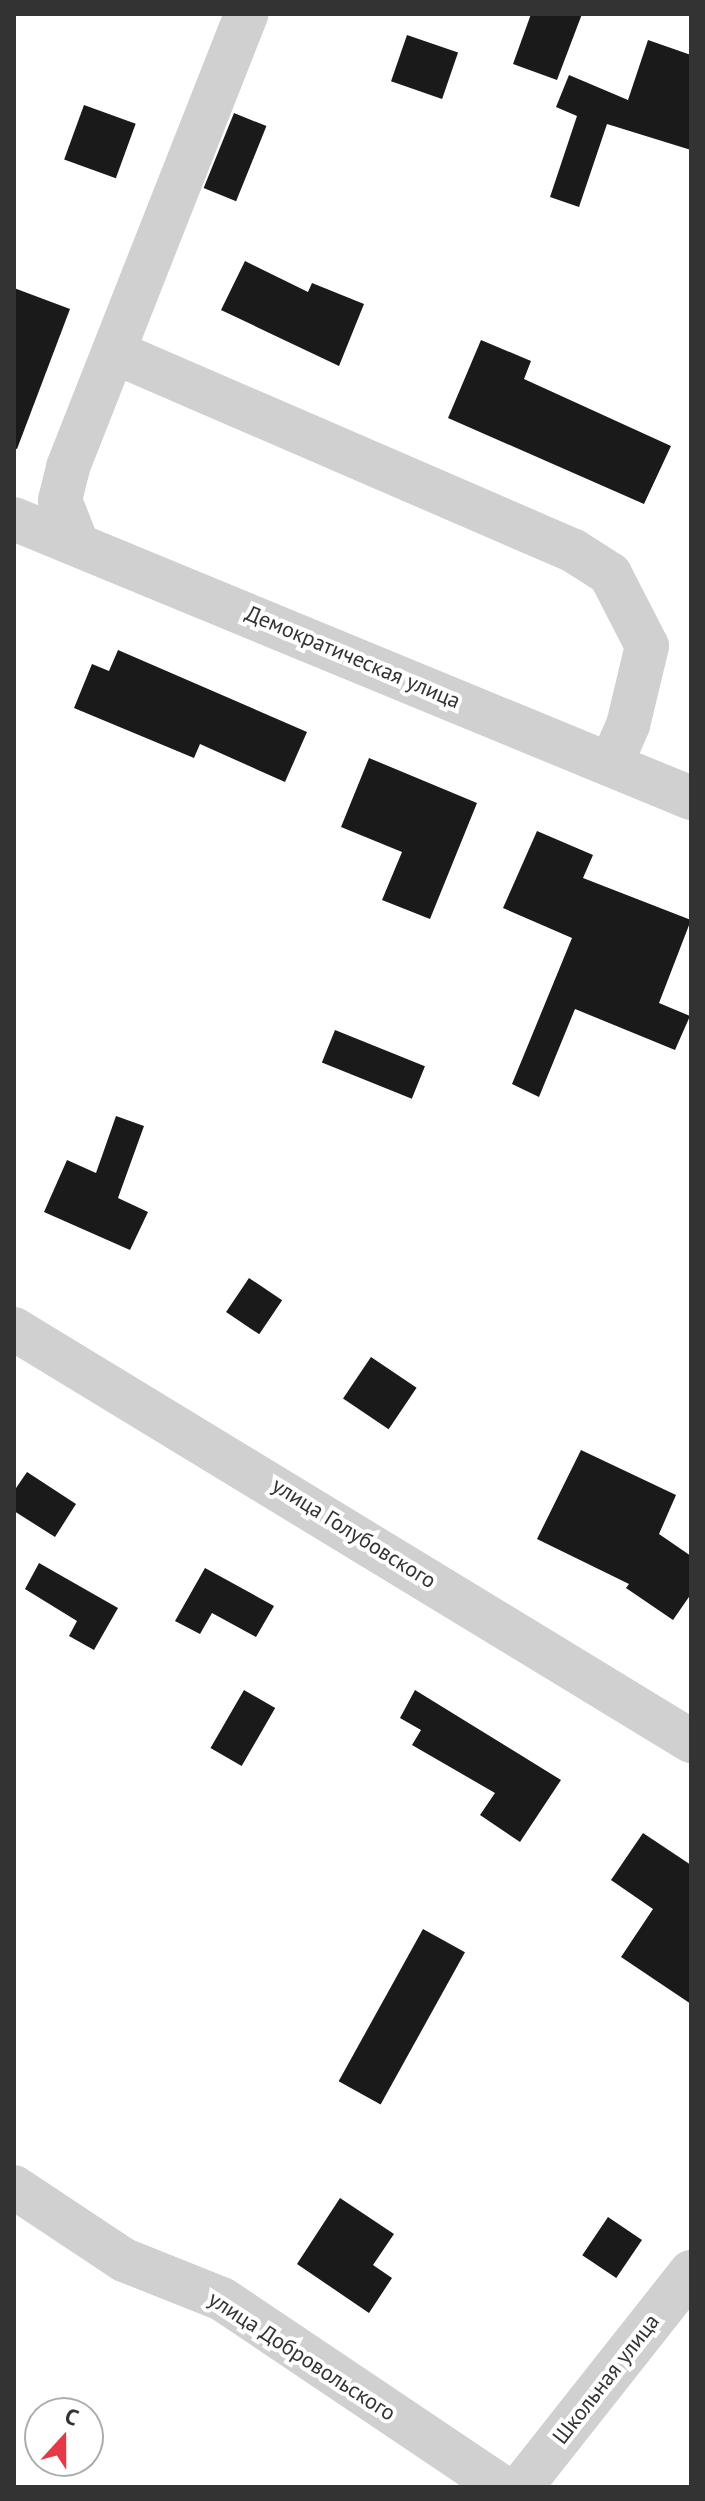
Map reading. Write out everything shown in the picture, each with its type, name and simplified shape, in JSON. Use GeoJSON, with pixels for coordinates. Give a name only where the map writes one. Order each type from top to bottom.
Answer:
{"type":"FeatureCollection","features":[{"type":"Feature","properties":{"kind":"street"},"geometry":{"type":"LineString","coordinates":[[76,541],[60,500],[114,352],[246,14]]}},
{"type":"Feature","properties":{"kind":"street"},"geometry":{"type":"LineString","coordinates":[[114,352],[574,551],[610,574],[647,646],[628,725],[611,764]]}},
{"type":"Feature","properties":{"kind":"street","name":"Демократическая улица"},"geometry":{"type":"LineString","coordinates":[[14,519],[76,541],[691,798]]}},
{"type":"Feature","properties":{"kind":"street","name":"улица Голубовского"},"geometry":{"type":"LineString","coordinates":[[14,1329],[691,1741]]}},
{"type":"Feature","properties":{"kind":"street","name":"улица Добровольского"},"geometry":{"type":"LineString","coordinates":[[14,2187],[124,2260],[222,2299],[502,2487]]}},
{"type":"Feature","properties":{"kind":"street","name":"Школьная улица"},"geometry":{"type":"LineString","coordinates":[[521,2487],[691,2272]]}},
{"type":"Feature","properties":{"kind":"building"},"geometry":{"type":"Polygon","coordinates":[[[531,14],[582,14],[557,80],[513,64],[531,14]]]}},
{"type":"Feature","properties":{"kind":"building"},"geometry":{"type":"Polygon","coordinates":[[[407,35],[458,53],[442,99],[391,81],[407,35]]]}},
{"type":"Feature","properties":{"kind":"building"},"geometry":{"type":"Polygon","coordinates":[[[648,40],[691,55],[691,150],[607,124],[579,207],[550,197],[577,116],[556,107],[569,75],[628,100],[648,40]]]}},
{"type":"Feature","properties":{"kind":"building"},"geometry":{"type":"Polygon","coordinates":[[[84,105],[136,124],[116,178],[64,160],[84,105]]]}},
{"type":"Feature","properties":{"kind":"building"},"geometry":{"type":"Polygon","coordinates":[[[234,113],[266,126],[236,201],[204,188],[234,113]]]}},
{"type":"Feature","properties":{"kind":"building"},"geometry":{"type":"Polygon","coordinates":[[[245,261],[308,292],[312,283],[364,304],[339,366],[221,310],[245,261]]]}},
{"type":"Feature","properties":{"kind":"building"},"geometry":{"type":"Polygon","coordinates":[[[14,288],[70,309],[17,449],[14,448],[14,288]]]}},
{"type":"Feature","properties":{"kind":"building"},"geometry":{"type":"Polygon","coordinates":[[[481,340],[531,361],[524,379],[671,446],[644,504],[448,418],[481,340]]]}},
{"type":"Feature","properties":{"kind":"building"},"geometry":{"type":"Polygon","coordinates":[[[118,650],[307,732],[285,782],[200,744],[194,758],[74,708],[92,664],[109,671],[118,650]]]}},
{"type":"Feature","properties":{"kind":"building"},"geometry":{"type":"Polygon","coordinates":[[[369,758],[477,803],[430,919],[382,900],[402,852],[341,827],[369,758]]]}},
{"type":"Feature","properties":{"kind":"building"},"geometry":{"type":"Polygon","coordinates":[[[537,831],[593,855],[583,878],[691,920],[659,1003],[690,1016],[675,1050],[575,1009],[539,1097],[512,1084],[572,938],[503,908],[537,831]]]}},
{"type":"Feature","properties":{"kind":"building"},"geometry":{"type":"Polygon","coordinates":[[[335,1030],[425,1066],[412,1099],[322,1062],[335,1030]]]}},
{"type":"Feature","properties":{"kind":"building"},"geometry":{"type":"Polygon","coordinates":[[[116,1116],[144,1126],[118,1198],[148,1212],[130,1250],[44,1212],[67,1160],[96,1173],[116,1116]]]}},
{"type":"Feature","properties":{"kind":"building"},"geometry":{"type":"Polygon","coordinates":[[[249,1278],[282,1300],[259,1334],[226,1312],[249,1278]]]}},
{"type":"Feature","properties":{"kind":"building"},"geometry":{"type":"Polygon","coordinates":[[[371,1357],[417,1388],[389,1429],[343,1398],[371,1357]]]}},
{"type":"Feature","properties":{"kind":"building"},"geometry":{"type":"Polygon","coordinates":[[[581,1450],[676,1495],[659,1534],[691,1556],[691,1594],[673,1620],[626,1588],[629,1584],[537,1539],[581,1450]]]}},
{"type":"Feature","properties":{"kind":"building"},"geometry":{"type":"Polygon","coordinates":[[[27,1472],[76,1504],[55,1537],[14,1511],[14,1491],[27,1472]]]}},
{"type":"Feature","properties":{"kind":"building"},"geometry":{"type":"Polygon","coordinates":[[[39,1563],[118,1608],[94,1650],[69,1636],[77,1621],[25,1589],[39,1563]]]}},
{"type":"Feature","properties":{"kind":"building"},"geometry":{"type":"Polygon","coordinates":[[[205,1568],[274,1606],[256,1637],[212,1613],[200,1634],[175,1621],[205,1568]]]}},
{"type":"Feature","properties":{"kind":"building"},"geometry":{"type":"Polygon","coordinates":[[[244,1690],[275,1708],[242,1766],[210,1748],[244,1690]]]}},
{"type":"Feature","properties":{"kind":"building"},"geometry":{"type":"Polygon","coordinates":[[[415,1690],[561,1780],[520,1842],[480,1815],[495,1793],[412,1745],[421,1730],[400,1718],[415,1690]]]}},
{"type":"Feature","properties":{"kind":"building"},"geometry":{"type":"Polygon","coordinates":[[[643,1833],[691,1865],[691,2004],[621,1957],[653,1909],[611,1880],[643,1833]]]}},
{"type":"Feature","properties":{"kind":"building"},"geometry":{"type":"Polygon","coordinates":[[[423,1929],[465,1952],[381,2104],[339,2081],[423,1929]]]}},
{"type":"Feature","properties":{"kind":"building"},"geometry":{"type":"Polygon","coordinates":[[[340,2198],[394,2234],[373,2265],[392,2278],[369,2313],[297,2264],[340,2198]]]}},
{"type":"Feature","properties":{"kind":"building"},"geometry":{"type":"Polygon","coordinates":[[[608,2217],[642,2240],[616,2278],[582,2255],[608,2217]]]}}]}
